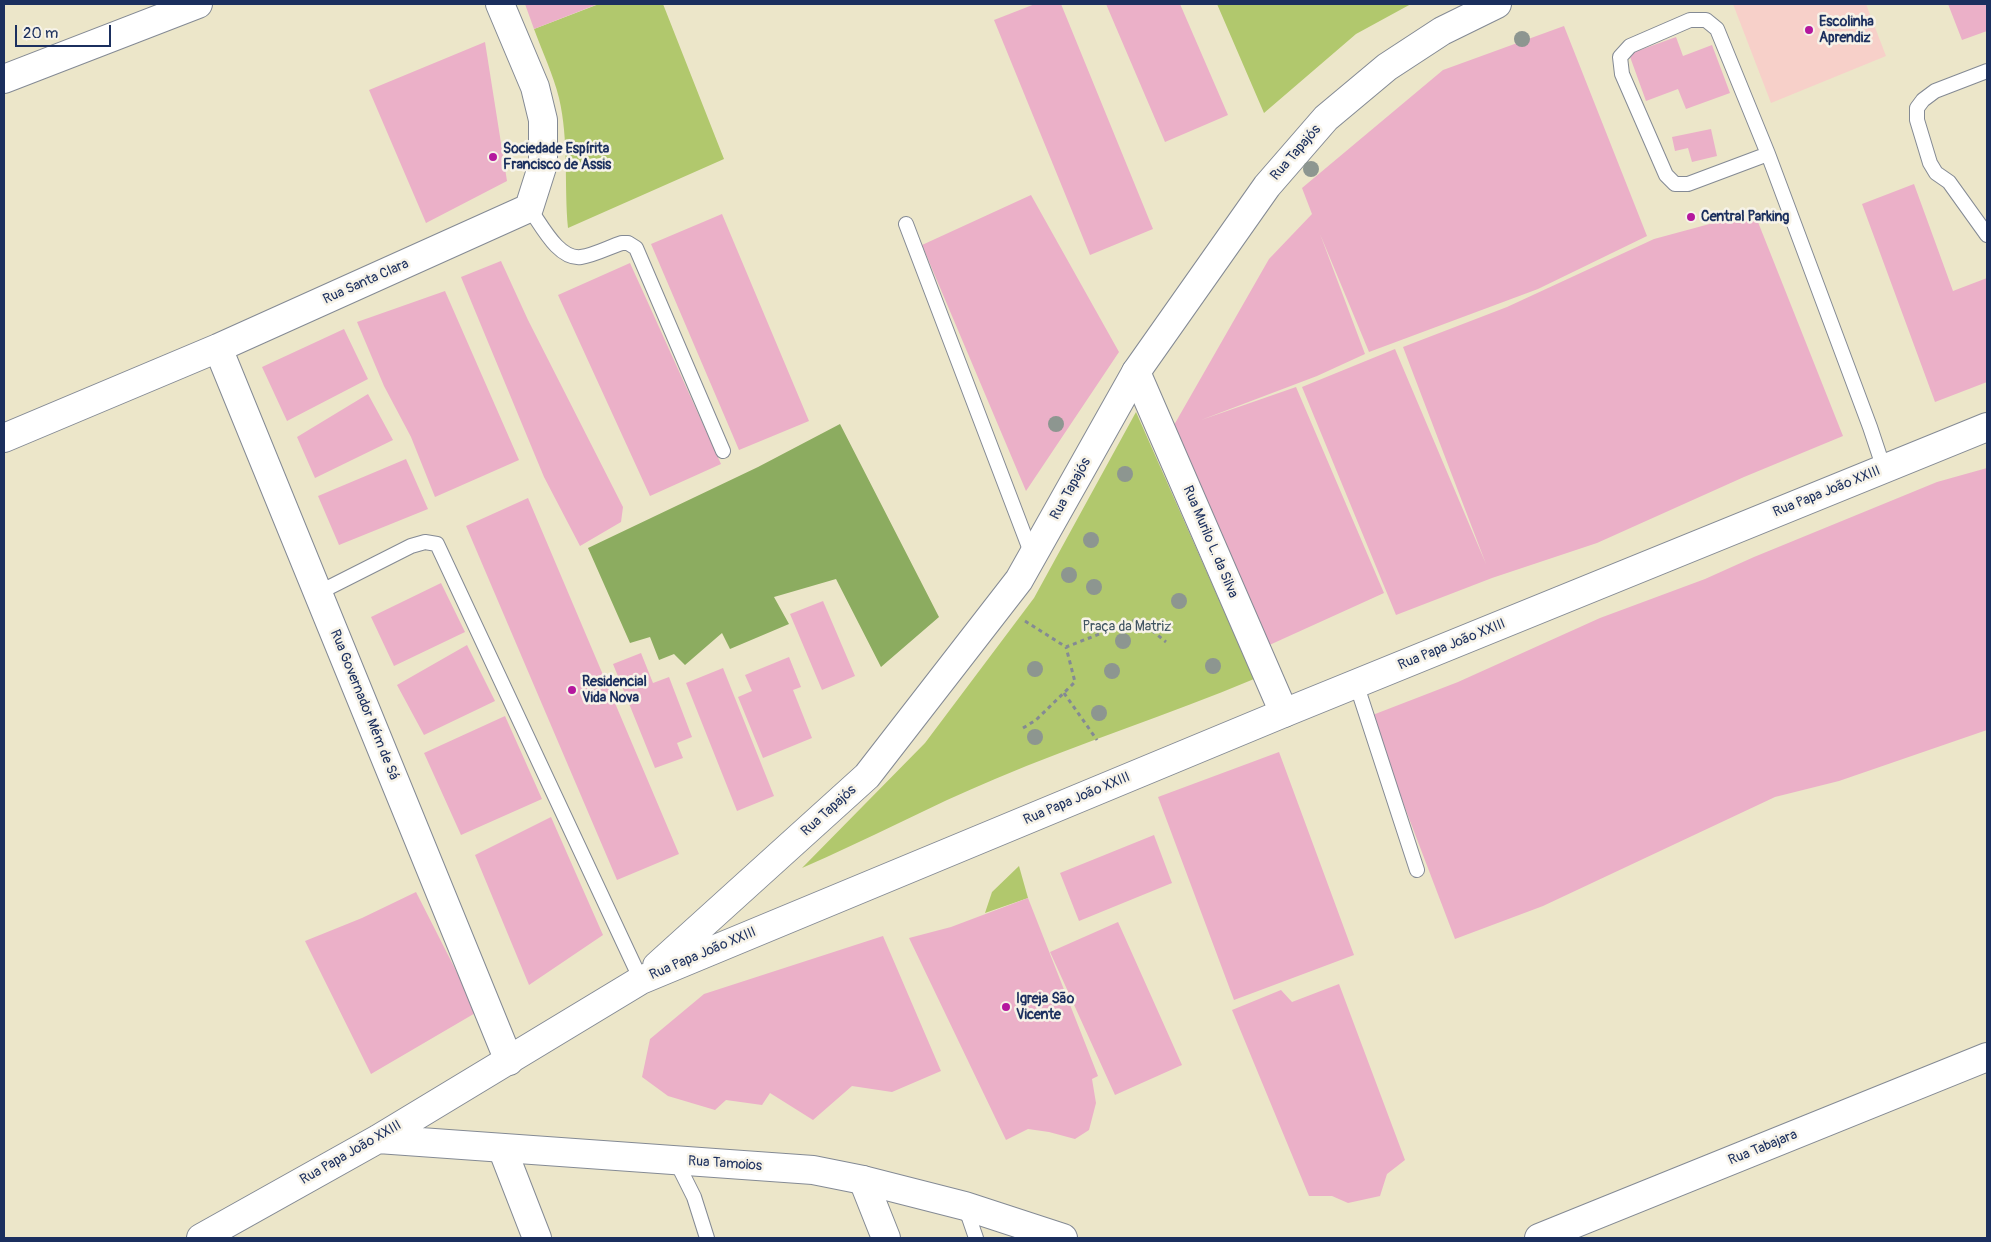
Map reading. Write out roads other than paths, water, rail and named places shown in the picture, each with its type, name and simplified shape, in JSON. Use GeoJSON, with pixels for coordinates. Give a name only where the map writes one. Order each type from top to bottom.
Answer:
{"type":"FeatureCollection","features":[{"type":"Feature","properties":{"kind":"street"},"geometry":{"type":"LineString","coordinates":[[4,79],[198,4]]}},
{"type":"Feature","properties":{"kind":"street"},"geometry":{"type":"LineString","coordinates":[[500,4],[535,87],[543,120],[543,164],[530,208]]}},
{"type":"Feature","properties":{"kind":"street","name":"Rua Tapajós"},"geometry":{"type":"LineString","coordinates":[[641,980],[867,776],[1019,580],[1136,372],[1267,186],[1326,118],[1387,67],[1442,31],[1496,4]]}},
{"type":"Feature","properties":{"kind":"street","name":"Rua Santa Clara"},"geometry":{"type":"LineString","coordinates":[[4,438],[218,348],[530,208]]}},
{"type":"Feature","properties":{"kind":"street","name":"Rua Governador Mém de Sá"},"geometry":{"type":"LineString","coordinates":[[218,348],[510,1061]]}},
{"type":"Feature","properties":{"kind":"street","name":"Rua Murilo L. da Silva"},"geometry":{"type":"LineString","coordinates":[[1136,372],[1284,713]]}},
{"type":"Feature","properties":{"kind":"street","name":"Rua Papa João XXIII"},"geometry":{"type":"LineString","coordinates":[[201,1238],[378,1139],[510,1061],[641,980],[1284,713],[1987,427]]}},
{"type":"Feature","properties":{"kind":"street","name":"Rua Tabajara"},"geometry":{"type":"LineString","coordinates":[[1538,1238],[1987,1057]]}},
{"type":"Feature","properties":{"kind":"street","name":"Rua Tamoios"},"geometry":{"type":"LineString","coordinates":[[378,1139],[813,1170],[863,1180],[966,1206],[1063,1238]]}},
{"type":"Feature","properties":{"kind":"street"},"geometry":{"type":"LineString","coordinates":[[502,1148],[537,1238]]}},
{"type":"Feature","properties":{"kind":"street"},"geometry":{"type":"LineString","coordinates":[[863,1180],[886,1238]]}},
{"type":"Feature","properties":{"kind":"lane"},"geometry":{"type":"LineString","coordinates":[[1768,154],[1688,184],[1675,184],[1666,175],[1651,142],[1622,74],[1620,57],[1630,46],[1690,20],[1706,20],[1717,28],[1768,154],[1884,469]]}},
{"type":"Feature","properties":{"kind":"lane"},"geometry":{"type":"LineString","coordinates":[[1987,71],[1935,91],[1923,100],[1917,108],[1917,120],[1930,163],[1936,173],[1949,182],[1987,235]]}},
{"type":"Feature","properties":{"kind":"lane"},"geometry":{"type":"LineString","coordinates":[[530,208],[557,246],[566,254],[580,257],[622,243],[628,243],[636,248],[723,451]]}},
{"type":"Feature","properties":{"kind":"lane"},"geometry":{"type":"LineString","coordinates":[[906,224],[1033,557]]}},
{"type":"Feature","properties":{"kind":"lane"},"geometry":{"type":"LineString","coordinates":[[318,593],[412,546],[425,542],[437,544],[641,980]]}},
{"type":"Feature","properties":{"kind":"lane"},"geometry":{"type":"LineString","coordinates":[[1356,684],[1417,870]]}},
{"type":"Feature","properties":{"kind":"lane"},"geometry":{"type":"LineString","coordinates":[[676,1161],[694,1197],[707,1238]]}},
{"type":"Feature","properties":{"kind":"lane"},"geometry":{"type":"LineString","coordinates":[[966,1206],[976,1238]]}},
{"type":"Feature","properties":{"kind":"place","name":"Escolinha Aprendiz"},"geometry":{"type":"Point","coordinates":[1809,30]}},
{"type":"Feature","properties":{"kind":"place","name":"Sociedade Espírita Francisco de Assis"},"geometry":{"type":"Point","coordinates":[493,157]}},
{"type":"Feature","properties":{"kind":"place","name":"Central Parking"},"geometry":{"type":"Point","coordinates":[1691,217]}},
{"type":"Feature","properties":{"kind":"place","name":"Residencial Vida Nova"},"geometry":{"type":"Point","coordinates":[572,690]}},
{"type":"Feature","properties":{"kind":"place","name":"Igreja São Vicente"},"geometry":{"type":"Point","coordinates":[1006,1007]}},
{"type":"Feature","properties":{"kind":"park label","name":"Praça da Matriz"},"geometry":{"type":"Point","coordinates":[1127,627]}}]}
